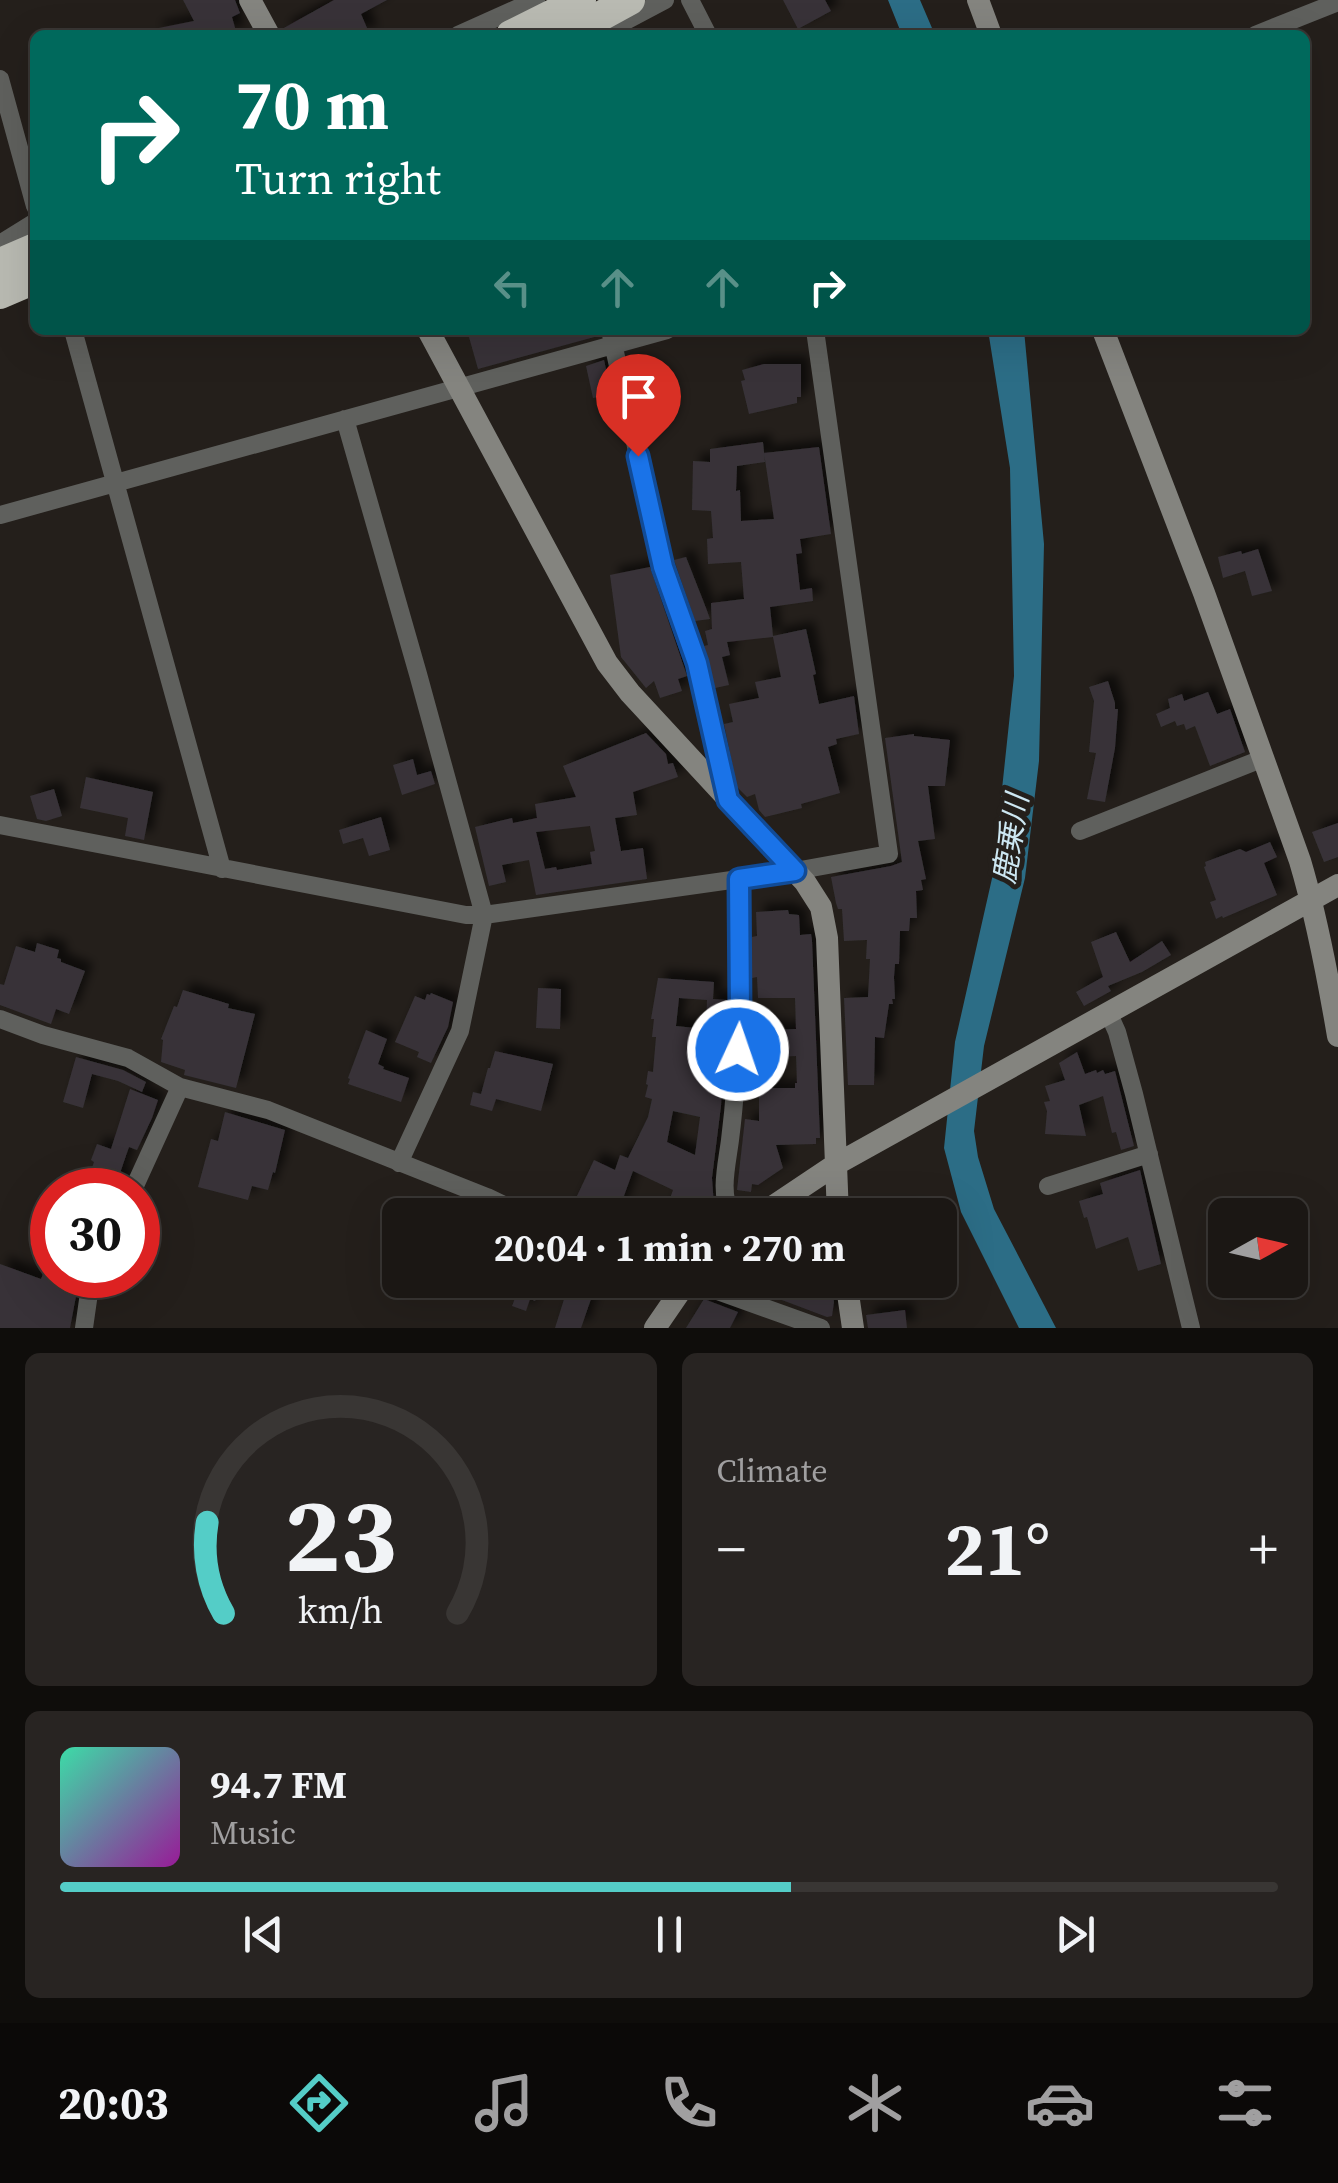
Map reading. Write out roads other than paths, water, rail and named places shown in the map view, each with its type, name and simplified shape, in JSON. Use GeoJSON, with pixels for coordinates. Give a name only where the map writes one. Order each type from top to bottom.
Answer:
{"type":"FeatureCollection","features":[{"type":"Feature","properties":{"kind":"highway"},"geometry":{"type":"LineString","coordinates":[[521,30],[580,0]]}},
{"type":"Feature","properties":{"kind":"highway"},"geometry":{"type":"LineString","coordinates":[[575,30],[630,0]]}},
{"type":"Feature","properties":{"kind":"highway"},"geometry":{"type":"LineString","coordinates":[[0,262],[30,250]]}},
{"type":"Feature","properties":{"kind":"highway"},"geometry":{"type":"LineString","coordinates":[[0,294],[30,280]]}},
{"type":"Feature","properties":{"kind":"street"},"geometry":{"type":"LineString","coordinates":[[250,0],[266,30]]}},
{"type":"Feature","properties":{"kind":"street"},"geometry":{"type":"LineString","coordinates":[[469,30],[534,0],[540,30]]}},
{"type":"Feature","properties":{"kind":"street"},"geometry":{"type":"LineString","coordinates":[[609,30],[666,0]]}},
{"type":"Feature","properties":{"kind":"street"},"geometry":{"type":"LineString","coordinates":[[690,0],[705,30]]}},
{"type":"Feature","properties":{"kind":"street"},"geometry":{"type":"LineString","coordinates":[[978,0],[990,30]]}},
{"type":"Feature","properties":{"kind":"street"},"geometry":{"type":"LineString","coordinates":[[1269,30],[1335,7]]}},
{"type":"Feature","properties":{"kind":"street"},"geometry":{"type":"LineString","coordinates":[[0,79],[30,188]]}},
{"type":"Feature","properties":{"kind":"street"},"geometry":{"type":"LineString","coordinates":[[0,244],[30,225]]}},
{"type":"Feature","properties":{"kind":"street"},"geometry":{"type":"LineString","coordinates":[[0,306],[30,294]]}},
{"type":"Feature","properties":{"kind":"street"},"geometry":{"type":"LineString","coordinates":[[74,335],[222,868]]}},
{"type":"Feature","properties":{"kind":"street"},"geometry":{"type":"LineString","coordinates":[[431,335],[606,663],[814,894],[825,921],[837,1198]]}},
{"type":"Feature","properties":{"kind":"street"},"geometry":{"type":"LineString","coordinates":[[0,824],[466,915],[795,871],[889,854],[816,335]]}},
{"type":"Feature","properties":{"kind":"street"},"geometry":{"type":"LineString","coordinates":[[1105,335],[1204,592],[1312,899],[1338,1036]]}},
{"type":"Feature","properties":{"kind":"street"},"geometry":{"type":"LineString","coordinates":[[0,514],[458,388],[612,337],[663,567],[697,663],[728,800]]}},
{"type":"Feature","properties":{"kind":"street"},"geometry":{"type":"LineString","coordinates":[[345,419],[484,915],[460,1031],[399,1163]]}},
{"type":"Feature","properties":{"kind":"street"},"geometry":{"type":"LineString","coordinates":[[1080,831],[1264,758]]}},
{"type":"Feature","properties":{"kind":"street"},"geometry":{"type":"LineString","coordinates":[[725,1198],[740,1014],[739,879]]}},
{"type":"Feature","properties":{"kind":"street"},"geometry":{"type":"LineString","coordinates":[[786,1198],[901,1128],[1338,885]]}},
{"type":"Feature","properties":{"kind":"street"},"geometry":{"type":"LineString","coordinates":[[1108,1012],[1117,1032],[1191,1328]]}},
{"type":"Feature","properties":{"kind":"street"},"geometry":{"type":"LineString","coordinates":[[0,1018],[43,1035],[128,1058],[180,1086],[268,1110],[488,1198]]}},
{"type":"Feature","properties":{"kind":"street"},"geometry":{"type":"LineString","coordinates":[[143,1168],[180,1086]]}},
{"type":"Feature","properties":{"kind":"street"},"geometry":{"type":"LineString","coordinates":[[1048,1186],[1149,1154]]}},
{"type":"Feature","properties":{"kind":"street"},"geometry":{"type":"LineString","coordinates":[[84,1328],[88,1298]]}},
{"type":"Feature","properties":{"kind":"street"},"geometry":{"type":"LineString","coordinates":[[655,1328],[676,1298]]}},
{"type":"Feature","properties":{"kind":"street"},"geometry":{"type":"LineString","coordinates":[[738,1298],[821,1328]]}},
{"type":"Feature","properties":{"kind":"street"},"geometry":{"type":"LineString","coordinates":[[849,1298],[853,1328]]}},
{"type":"Feature","properties":{"kind":"water"},"geometry":{"type":"Polygon","coordinates":[[[888,0],[920,0],[933,30],[900,30],[888,0]]]}},
{"type":"Feature","properties":{"kind":"water","name":"鹿乗川"},"geometry":{"type":"Polygon","coordinates":[[[989,335],[1024,335],[1044,544],[1039,761],[1025,878],[984,1046],[974,1131],[994,1209],[1056,1328],[1019,1328],[961,1212],[944,1148],[955,1042],[993,874],[1014,676],[1010,468],[989,335]]]}}]}
